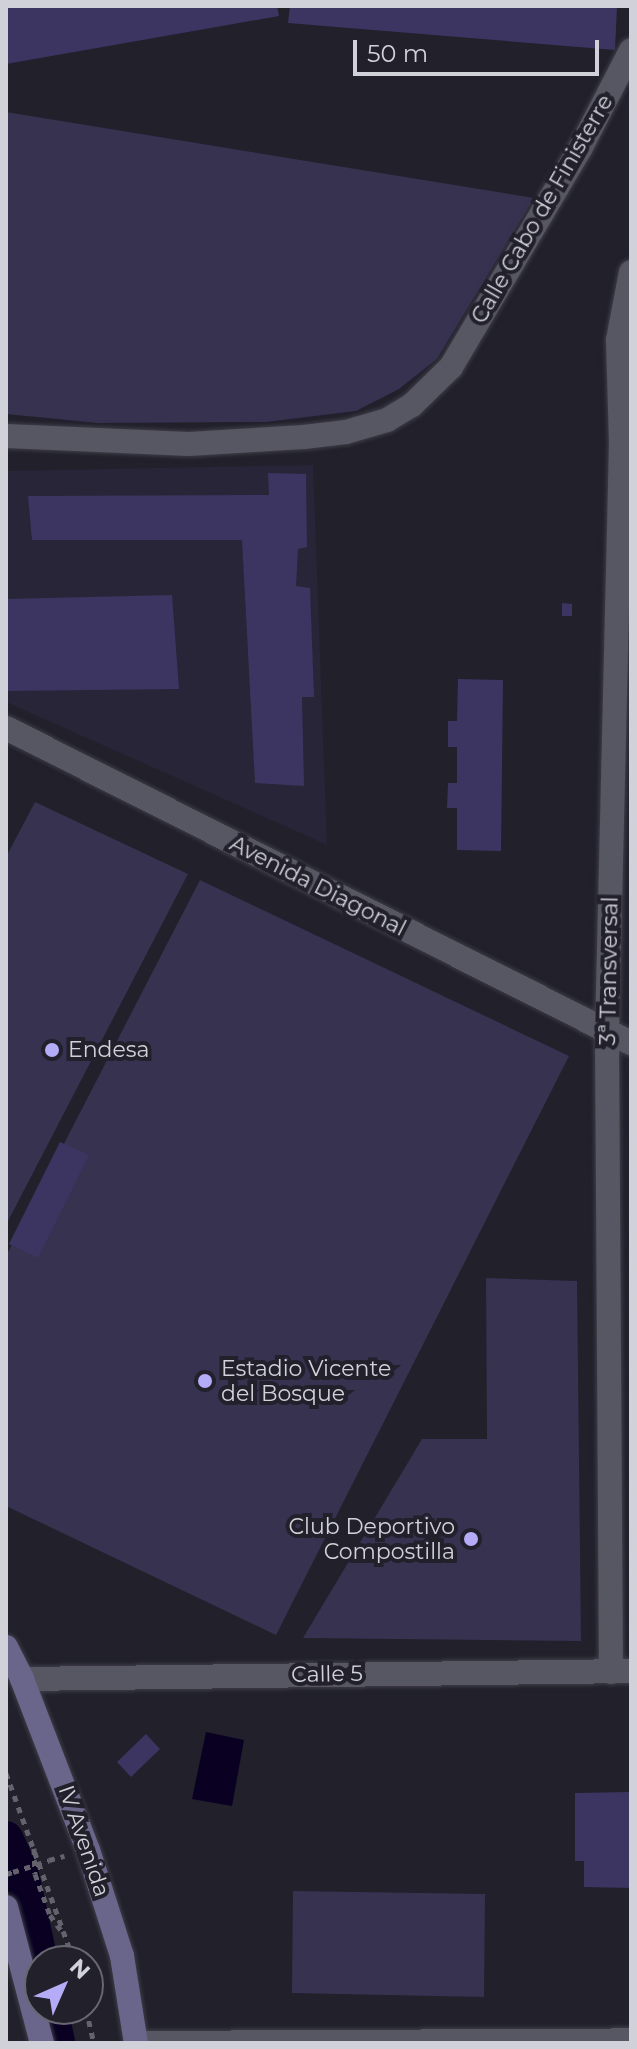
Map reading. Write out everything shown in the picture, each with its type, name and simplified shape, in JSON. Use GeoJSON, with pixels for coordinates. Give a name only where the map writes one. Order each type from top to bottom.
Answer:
{"type":"FeatureCollection","features":[{"type":"Feature","properties":{"kind":"street","name":"Calle Cabo de Finisterre"},"geometry":{"type":"LineString","coordinates":[[6,436],[189,444],[346,432],[387,420],[412,405],[451,367],[580,149],[631,50]]}},
{"type":"Feature","properties":{"kind":"street","name":"3ª Transversal"},"geometry":{"type":"LineString","coordinates":[[621,1672],[607,1032],[621,443],[618,340],[631,272]]}},
{"type":"Feature","properties":{"kind":"street","name":"Avenida Diagonal"},"geometry":{"type":"LineString","coordinates":[[6,728],[631,1043]]}},
{"type":"Feature","properties":{"kind":"street","name":"IV Avenida"},"geometry":{"type":"LineString","coordinates":[[6,1647],[68,1793],[122,1956],[136,2043]]}},
{"type":"Feature","properties":{"kind":"street","name":"Calle 5"},"geometry":{"type":"LineString","coordinates":[[22,1679],[621,1672]]}},
{"type":"Feature","properties":{"kind":"street"},"geometry":{"type":"LineString","coordinates":[[6,1907],[42,2043]]}},
{"type":"Feature","properties":{"kind":"street"},"geometry":{"type":"LineString","coordinates":[[136,2043],[631,2040]]}},
{"type":"Feature","properties":{"kind":"path"},"geometry":{"type":"LineString","coordinates":[[6,1773],[33,1842],[35,1874],[50,1915],[71,1945]]}},
{"type":"Feature","properties":{"kind":"path"},"geometry":{"type":"LineString","coordinates":[[9,1873],[49,1860]]}},
{"type":"Feature","properties":{"kind":"shaded area"},"geometry":{"type":"Polygon","coordinates":[[[6,112],[534,198],[437,359],[399,389],[356,411],[266,422],[98,423],[6,414],[6,112]]]}},
{"type":"Feature","properties":{"kind":"shaded area"},"geometry":{"type":"Polygon","coordinates":[[[313,465],[327,845],[6,702],[6,471],[313,465]]]}},
{"type":"Feature","properties":{"kind":"shaded area","name":"Endesa"},"geometry":{"type":"Polygon","coordinates":[[[35,802],[188,874],[6,1225],[6,857],[35,802]]]}},
{"type":"Feature","properties":{"kind":"shaded area","name":"Estadio Vicente del Bosque"},"geometry":{"type":"Polygon","coordinates":[[[200,880],[569,1056],[276,1635],[6,1506],[6,1256],[200,880]]]}},
{"type":"Feature","properties":{"kind":"shaded area","name":"Club Deportivo Compostilla"},"geometry":{"type":"Polygon","coordinates":[[[486,1278],[577,1281],[581,1641],[303,1638],[422,1439],[487,1439],[486,1278]]]}},
{"type":"Feature","properties":{"kind":"shaded area"},"geometry":{"type":"Polygon","coordinates":[[[206,1732],[244,1740],[232,1806],[192,1799],[206,1732]]]}},
{"type":"Feature","properties":{"kind":"shaded area"},"geometry":{"type":"Polygon","coordinates":[[[293,1891],[485,1894],[484,1997],[292,1993],[293,1891]]]}},
{"type":"Feature","properties":{"kind":"building"},"geometry":{"type":"Polygon","coordinates":[[[6,6],[277,6],[279,16],[6,64],[6,6]]]}},
{"type":"Feature","properties":{"kind":"building"},"geometry":{"type":"Polygon","coordinates":[[[290,6],[617,6],[615,50],[288,23],[290,6]]]}},
{"type":"Feature","properties":{"kind":"building"},"geometry":{"type":"Polygon","coordinates":[[[268,473],[306,474],[307,547],[298,549],[296,586],[310,588],[314,697],[302,697],[304,786],[255,783],[242,540],[32,540],[28,496],[269,495],[268,473]]]}},
{"type":"Feature","properties":{"kind":"building"},"geometry":{"type":"Polygon","coordinates":[[[172,595],[179,689],[6,691],[6,599],[172,595]]]}},
{"type":"Feature","properties":{"kind":"building"},"geometry":{"type":"Polygon","coordinates":[[[562,603],[572,604],[572,616],[562,616],[562,603]]]}},
{"type":"Feature","properties":{"kind":"building"},"geometry":{"type":"Polygon","coordinates":[[[458,679],[503,680],[501,851],[457,850],[457,808],[447,808],[448,783],[457,783],[457,747],[448,747],[448,721],[457,721],[458,679]]]}},
{"type":"Feature","properties":{"kind":"building"},"geometry":{"type":"Polygon","coordinates":[[[60,1142],[89,1155],[38,1258],[9,1244],[60,1142]]]}},
{"type":"Feature","properties":{"kind":"building"},"geometry":{"type":"Polygon","coordinates":[[[146,1734],[160,1749],[131,1777],[117,1762],[146,1734]]]}},
{"type":"Feature","properties":{"kind":"building"},"geometry":{"type":"Polygon","coordinates":[[[631,1792],[631,1888],[584,1887],[584,1861],[575,1861],[575,1793],[631,1792]]]}},
{"type":"Feature","properties":{"kind":"waterway"},"geometry":{"type":"LineString","coordinates":[[6,1838],[21,1870],[37,1945]]}},
{"type":"Feature","properties":{"kind":"waterway"},"geometry":{"type":"LineString","coordinates":[[54,2025],[58,2043]]}},
{"type":"Feature","properties":{"kind":"place","name":"Endesa"},"geometry":{"type":"Point","coordinates":[52,1050]}},
{"type":"Feature","properties":{"kind":"place","name":"Estadio Vicente del Bosque"},"geometry":{"type":"Point","coordinates":[205,1381]}},
{"type":"Feature","properties":{"kind":"place","name":"Club Deportivo Compostilla"},"geometry":{"type":"Point","coordinates":[471,1539]}}]}
